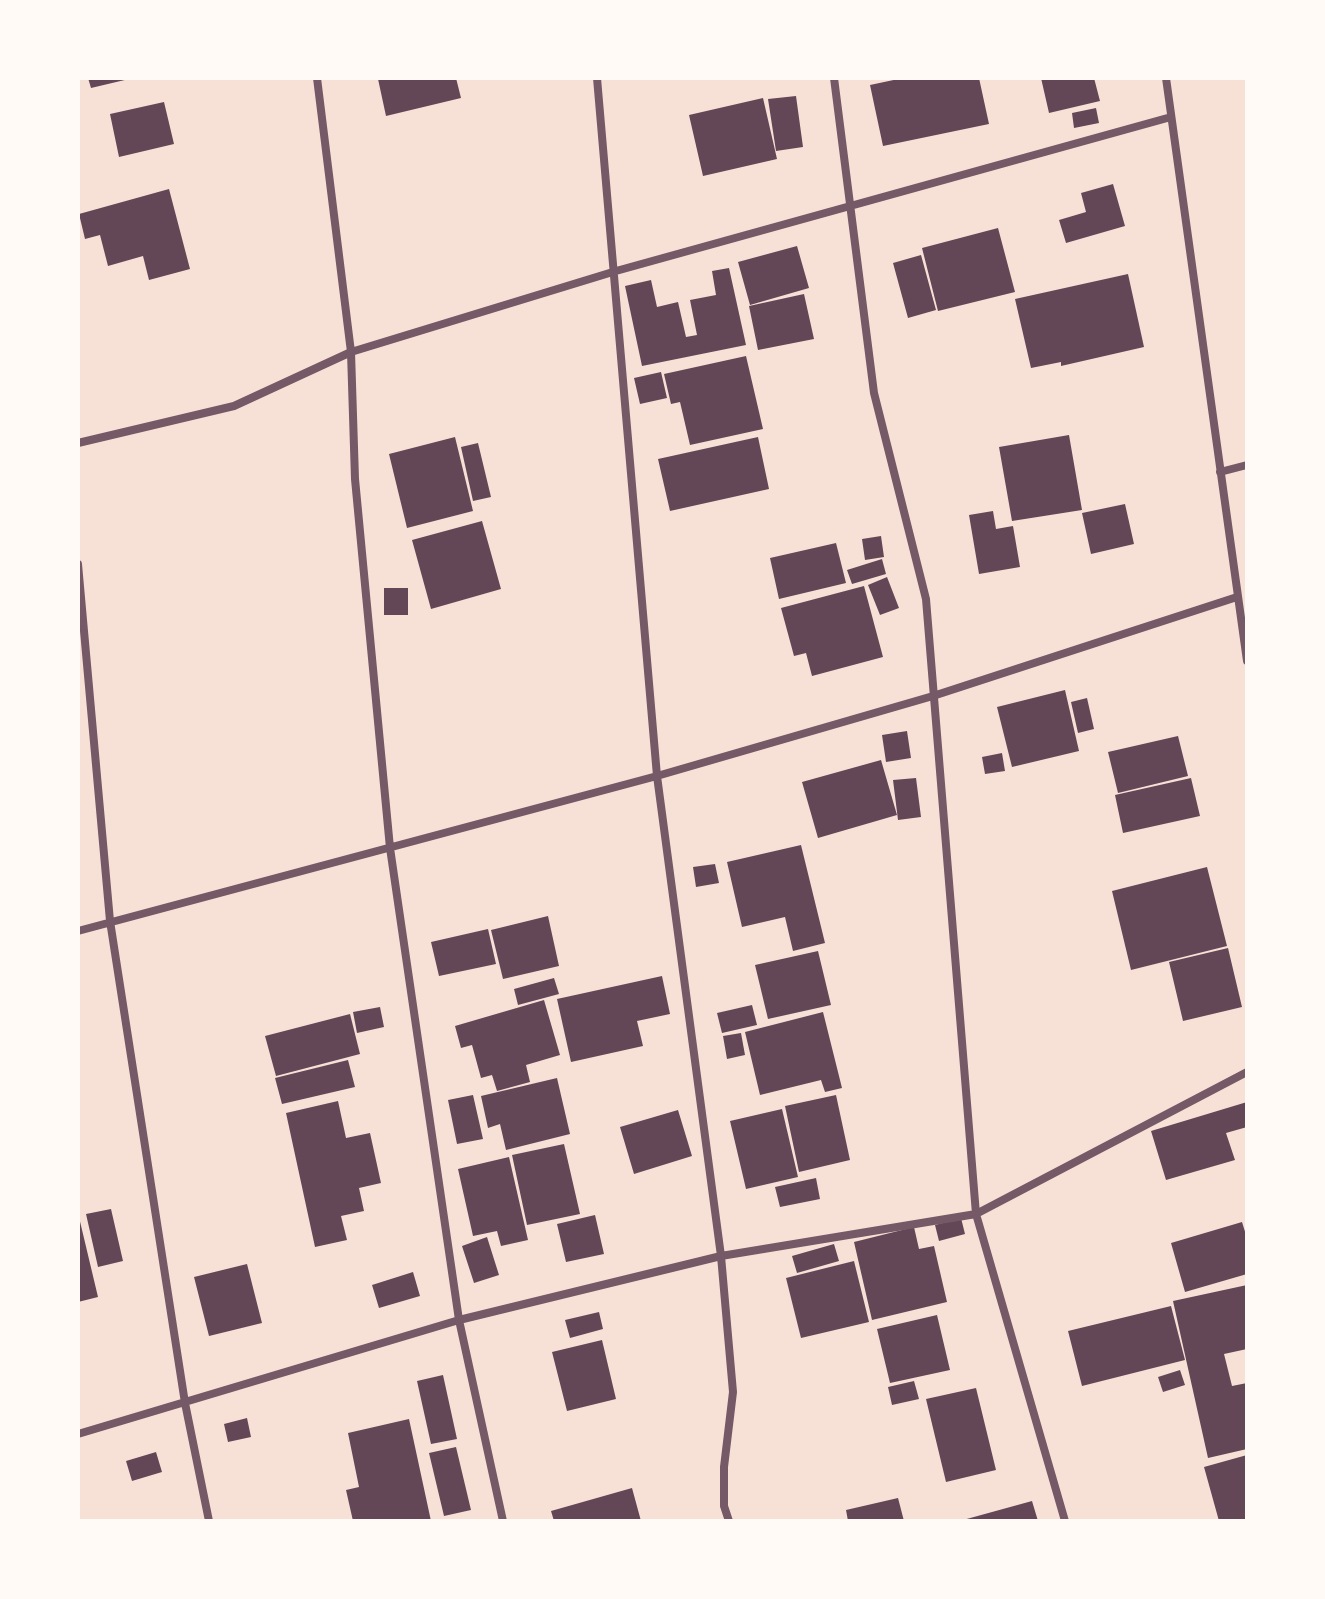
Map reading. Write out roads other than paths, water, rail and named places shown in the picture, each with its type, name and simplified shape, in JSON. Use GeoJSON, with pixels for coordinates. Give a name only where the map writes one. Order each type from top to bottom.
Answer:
{"type":"FeatureCollection","features":[{"type":"Feature","properties":{"kind":"street"},"geometry":{"type":"LineString","coordinates":[[317,78],[351,352],[355,479],[390,848],[459,1320],[503,1521]]}},
{"type":"Feature","properties":{"kind":"street"},"geometry":{"type":"LineString","coordinates":[[597,78],[616,271],[657,776],[721,1256],[733,1392],[724,1467],[724,1506],[729,1521]]}},
{"type":"Feature","properties":{"kind":"street"},"geometry":{"type":"LineString","coordinates":[[834,78],[874,393],[926,599],[976,1214],[1065,1521]]}},
{"type":"Feature","properties":{"kind":"street"},"geometry":{"type":"LineString","coordinates":[[1166,78],[1247,661]]}},
{"type":"Feature","properties":{"kind":"street"},"geometry":{"type":"LineString","coordinates":[[78,443],[234,406],[351,352],[616,271],[1171,117]]}},
{"type":"Feature","properties":{"kind":"street"},"geometry":{"type":"LineString","coordinates":[[1220,472],[1247,465]]}},
{"type":"Feature","properties":{"kind":"street"},"geometry":{"type":"LineString","coordinates":[[78,564],[110,921],[185,1403],[209,1521]]}},
{"type":"Feature","properties":{"kind":"street"},"geometry":{"type":"LineString","coordinates":[[78,931],[657,776],[933,696],[1237,597]]}},
{"type":"Feature","properties":{"kind":"street"},"geometry":{"type":"LineString","coordinates":[[78,1434],[459,1320],[721,1256],[976,1214],[1247,1072]]}}]}
